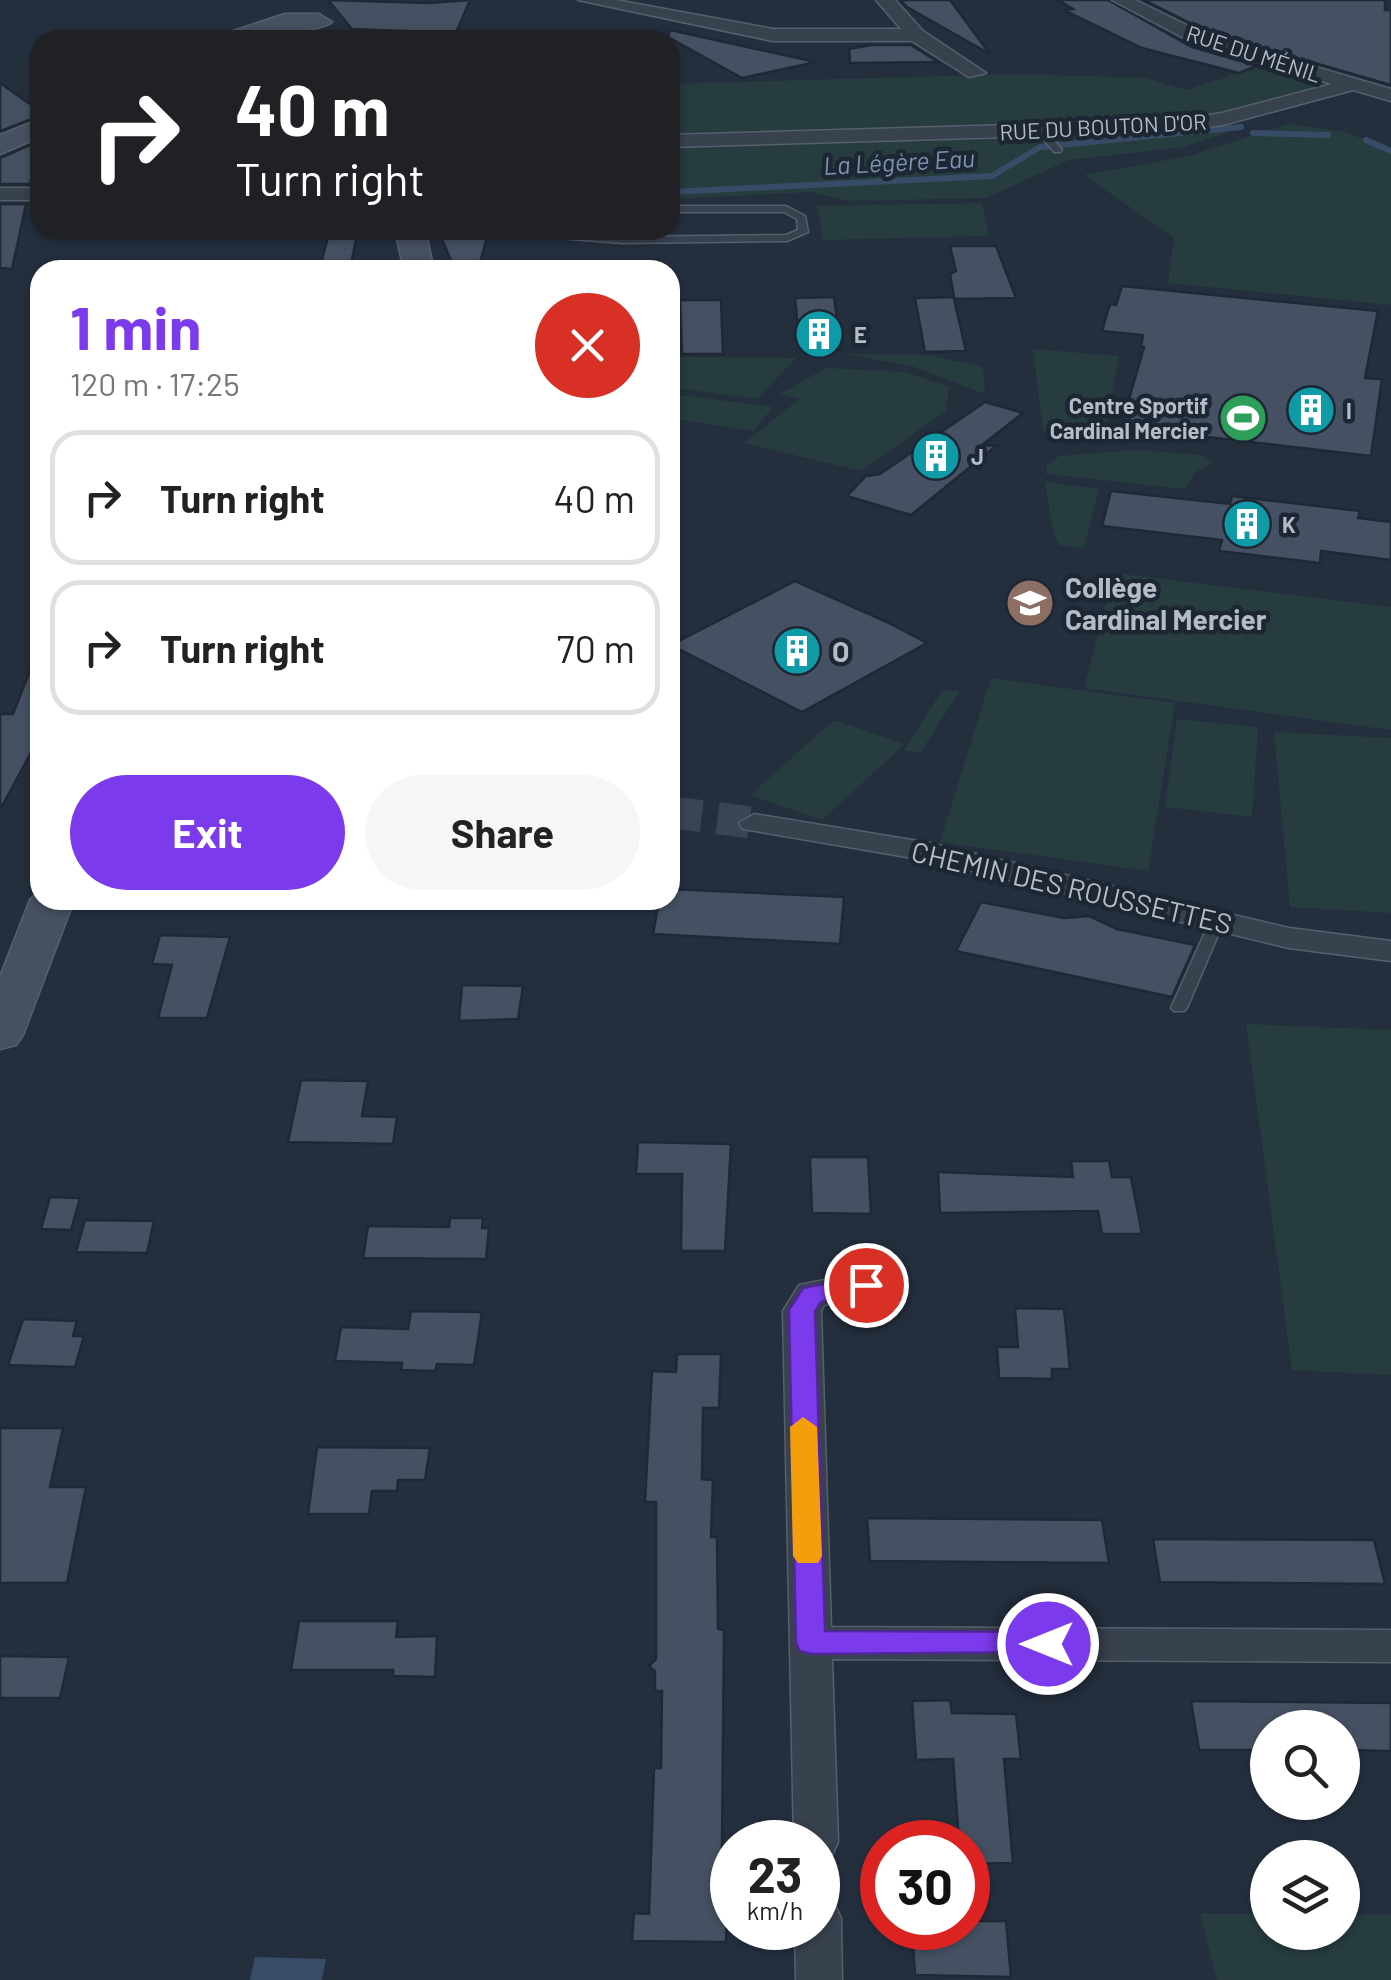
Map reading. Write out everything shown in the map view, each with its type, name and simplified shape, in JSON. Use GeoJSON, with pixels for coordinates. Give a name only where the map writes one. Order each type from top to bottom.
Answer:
{"type":"FeatureCollection","features":[{"type":"Feature","properties":{"kind":"street"},"geometry":{"type":"LineString","coordinates":[[586,0],[773,35],[916,35]]}},
{"type":"Feature","properties":{"kind":"street"},"geometry":{"type":"LineString","coordinates":[[885,0],[916,35],[976,73]]}},
{"type":"Feature","properties":{"kind":"street","name":"RUE DU MÉNIL"},"geometry":{"type":"LineString","coordinates":[[1121,0],[1200,39],[1391,94]]}},
{"type":"Feature","properties":{"kind":"street"},"geometry":{"type":"LineString","coordinates":[[235,30],[271,5],[317,17]]}},
{"type":"Feature","properties":{"kind":"street"},"geometry":{"type":"LineString","coordinates":[[261,30],[317,17]]}},
{"type":"Feature","properties":{"kind":"street","name":"RUE DU BOUTON D'OR"},"geometry":{"type":"LineString","coordinates":[[680,141],[1050,141],[1199,123],[1352,84]]}},
{"type":"Feature","properties":{"kind":"street"},"geometry":{"type":"LineString","coordinates":[[0,146],[30,132]]}},
{"type":"Feature","properties":{"kind":"street"},"geometry":{"type":"LineString","coordinates":[[0,194],[30,194]]}},
{"type":"Feature","properties":{"kind":"street","name":"CHEMIN DES ROUSSETTES"},"geometry":{"type":"LineString","coordinates":[[754,823],[930,852],[1288,938],[1391,952]]}},
{"type":"Feature","properties":{"kind":"street"},"geometry":{"type":"LineString","coordinates":[[0,1034],[48,910]]}},
{"type":"Feature","properties":{"kind":"street"},"geometry":{"type":"LineString","coordinates":[[815,1820],[802,1310],[812,1294],[866,1285]]}},
{"type":"Feature","properties":{"kind":"street"},"geometry":{"type":"LineString","coordinates":[[811,1643],[1391,1646]]}},
{"type":"Feature","properties":{"kind":"street"},"geometry":{"type":"LineString","coordinates":[[819,1950],[819,1980]]}},
{"type":"Feature","properties":{"kind":"lane"},"geometry":{"type":"LineString","coordinates":[[680,209],[786,209],[802,218],[803,232],[787,238],[680,239]]}},
{"type":"Feature","properties":{"kind":"lane"},"geometry":{"type":"LineString","coordinates":[[1179,1008],[1217,920]]}},
{"type":"Feature","properties":{"kind":"green space"},"geometry":{"type":"Polygon","coordinates":[[[1267,64],[1330,83],[1194,119],[680,136],[680,84],[1019,74],[1146,78],[1186,90],[1267,64]]]}},
{"type":"Feature","properties":{"kind":"green space"},"geometry":{"type":"Polygon","coordinates":[[[1224,123],[1228,132],[1184,147],[1069,160],[986,198],[847,201],[813,192],[680,199],[680,147],[1224,123]]]}},
{"type":"Feature","properties":{"kind":"green space"},"geometry":{"type":"Polygon","coordinates":[[[1289,124],[1346,132],[1391,151],[1391,305],[1168,283],[1174,238],[1084,175],[1189,156],[1289,124]]]}},
{"type":"Feature","properties":{"kind":"green space"},"geometry":{"type":"Polygon","coordinates":[[[982,203],[989,236],[823,240],[817,206],[982,203]]]}},
{"type":"Feature","properties":{"kind":"green space"},"geometry":{"type":"Polygon","coordinates":[[[1033,349],[1119,356],[1104,438],[1062,439],[1043,430],[1033,349]]]}},
{"type":"Feature","properties":{"kind":"green space"},"geometry":{"type":"Polygon","coordinates":[[[845,354],[929,355],[983,367],[985,394],[912,366],[845,354]]]}},
{"type":"Feature","properties":{"kind":"green space"},"geometry":{"type":"Polygon","coordinates":[[[680,357],[796,358],[757,399],[680,388],[680,357]]]}},
{"type":"Feature","properties":{"kind":"green space"},"geometry":{"type":"Polygon","coordinates":[[[826,368],[906,372],[949,387],[946,411],[861,471],[744,443],[800,399],[780,394],[826,368]]]}},
{"type":"Feature","properties":{"kind":"green space"},"geometry":{"type":"Polygon","coordinates":[[[680,395],[773,407],[754,431],[680,420],[680,395]]]}},
{"type":"Feature","properties":{"kind":"green space"},"geometry":{"type":"Polygon","coordinates":[[[1137,450],[1202,455],[1215,462],[1195,472],[1185,489],[1046,474],[1047,465],[1059,456],[1137,450]]]}},
{"type":"Feature","properties":{"kind":"green space"},"geometry":{"type":"Polygon","coordinates":[[[1045,482],[1099,489],[1084,548],[1059,545],[1053,533],[1045,482]]]}},
{"type":"Feature","properties":{"kind":"green space"},"geometry":{"type":"Polygon","coordinates":[[[1114,573],[1391,607],[1391,730],[1084,688],[1114,573]]]}},
{"type":"Feature","properties":{"kind":"green space"},"geometry":{"type":"Polygon","coordinates":[[[991,678],[1175,703],[1148,871],[940,842],[991,678]]]}},
{"type":"Feature","properties":{"kind":"green space"},"geometry":{"type":"Polygon","coordinates":[[[943,689],[959,692],[920,753],[904,750],[943,689]]]}},
{"type":"Feature","properties":{"kind":"green space"},"geometry":{"type":"Polygon","coordinates":[[[1177,719],[1258,727],[1252,817],[1165,807],[1177,719]]]}},
{"type":"Feature","properties":{"kind":"green space"},"geometry":{"type":"Polygon","coordinates":[[[834,720],[905,744],[822,820],[750,795],[834,720]]]}},
{"type":"Feature","properties":{"kind":"green space"},"geometry":{"type":"Polygon","coordinates":[[[1274,732],[1391,738],[1391,913],[1290,907],[1274,732]]]}},
{"type":"Feature","properties":{"kind":"green space"},"geometry":{"type":"Polygon","coordinates":[[[1246,1024],[1391,1030],[1391,1375],[1292,1370],[1246,1024]]]}},
{"type":"Feature","properties":{"kind":"green space"},"geometry":{"type":"Polygon","coordinates":[[[1200,1914],[1250,1914],[1250,1950],[1360,1950],[1360,1915],[1391,1915],[1391,1980],[1217,1980],[1200,1914]]]}},
{"type":"Feature","properties":{"kind":"water"},"geometry":{"type":"Polygon","coordinates":[[[255,1957],[326,1959],[322,1980],[250,1980],[255,1957]]]}},
{"type":"Feature","properties":{"kind":"building"},"geometry":{"type":"Polygon","coordinates":[[[328,0],[470,0],[457,30],[352,29],[328,0]]]}},
{"type":"Feature","properties":{"kind":"building"},"geometry":{"type":"Polygon","coordinates":[[[900,0],[950,0],[990,54],[907,7],[900,0]]]}},
{"type":"Feature","properties":{"kind":"building"},"geometry":{"type":"Polygon","coordinates":[[[1058,0],[1108,0],[1192,47],[1279,72],[1256,66],[1239,73],[1142,48],[1064,10],[1073,9],[1058,0]]]}},
{"type":"Feature","properties":{"kind":"building"},"geometry":{"type":"Polygon","coordinates":[[[1144,0],[1385,0],[1385,10],[1391,10],[1391,85],[1208,32],[1144,0]]]}},
{"type":"Feature","properties":{"kind":"building"},"geometry":{"type":"Polygon","coordinates":[[[680,32],[816,62],[742,78],[680,44],[680,32]]]}},
{"type":"Feature","properties":{"kind":"building"},"geometry":{"type":"Polygon","coordinates":[[[911,45],[938,62],[850,63],[849,49],[911,45]]]}},
{"type":"Feature","properties":{"kind":"building"},"geometry":{"type":"Polygon","coordinates":[[[0,83],[30,104],[30,120],[0,131],[0,83]]]}},
{"type":"Feature","properties":{"kind":"building"},"geometry":{"type":"Polygon","coordinates":[[[30,145],[30,184],[0,184],[0,158],[30,145]]]}},
{"type":"Feature","properties":{"kind":"building"},"geometry":{"type":"Polygon","coordinates":[[[0,204],[26,204],[12,269],[0,268],[0,204]]]}},
{"type":"Feature","properties":{"kind":"building"},"geometry":{"type":"Polygon","coordinates":[[[327,240],[356,240],[352,260],[322,260],[327,240]]]}},
{"type":"Feature","properties":{"kind":"building"},"geometry":{"type":"Polygon","coordinates":[[[442,240],[486,240],[481,260],[451,260],[442,240]]]}},
{"type":"Feature","properties":{"kind":"building"},"geometry":{"type":"Polygon","coordinates":[[[950,246],[996,246],[1016,298],[954,299],[966,351],[925,352],[915,298],[954,297],[950,274],[956,271],[950,246]]]}},
{"type":"Feature","properties":{"kind":"building"},"geometry":{"type":"Polygon","coordinates":[[[1122,286],[1378,311],[1365,378],[1382,379],[1371,456],[1121,427],[1144,347],[1143,335],[1102,331],[1110,304],[1116,305],[1122,286]]]}},
{"type":"Feature","properties":{"kind":"building"},"geometry":{"type":"Polygon","coordinates":[[[834,297],[841,349],[800,350],[795,298],[834,297]]]}},
{"type":"Feature","properties":{"kind":"building"},"geometry":{"type":"Polygon","coordinates":[[[680,300],[721,300],[723,354],[682,354],[680,300]]]}},
{"type":"Feature","properties":{"kind":"building","name":"J"},"geometry":{"type":"Polygon","coordinates":[[[985,402],[1023,413],[982,445],[996,446],[911,515],[847,496],[866,476],[880,474],[985,402]]]}},
{"type":"Feature","properties":{"kind":"building","name":"K"},"geometry":{"type":"Polygon","coordinates":[[[1111,491],[1230,504],[1232,496],[1360,511],[1358,518],[1391,522],[1391,560],[1321,551],[1320,563],[1219,551],[1222,540],[1102,526],[1111,491]]]}},
{"type":"Feature","properties":{"kind":"building","name":"O"},"geometry":{"type":"Polygon","coordinates":[[[795,581],[927,643],[802,712],[680,650],[680,640],[795,581]]]}},
{"type":"Feature","properties":{"kind":"building"},"geometry":{"type":"Polygon","coordinates":[[[30,670],[30,754],[0,810],[0,714],[13,714],[30,670]]]}},
{"type":"Feature","properties":{"kind":"building"},"geometry":{"type":"Polygon","coordinates":[[[680,889],[844,897],[840,944],[653,934],[657,910],[680,910],[680,889]]]}},
{"type":"Feature","properties":{"kind":"building"},"geometry":{"type":"Polygon","coordinates":[[[981,902],[1064,918],[1089,916],[1117,929],[1195,945],[1172,997],[956,951],[981,902]]]}},
{"type":"Feature","properties":{"kind":"building"},"geometry":{"type":"Polygon","coordinates":[[[160,935],[230,937],[207,1018],[158,1018],[172,965],[152,964],[160,935]]]}},
{"type":"Feature","properties":{"kind":"building"},"geometry":{"type":"Polygon","coordinates":[[[462,985],[523,986],[518,1019],[459,1021],[462,985]]]}},
{"type":"Feature","properties":{"kind":"building"},"geometry":{"type":"Polygon","coordinates":[[[301,1080],[368,1081],[362,1116],[397,1117],[393,1144],[288,1142],[301,1080]]]}},
{"type":"Feature","properties":{"kind":"building"},"geometry":{"type":"Polygon","coordinates":[[[638,1142],[731,1144],[725,1251],[681,1251],[682,1174],[636,1174],[638,1142]]]}},
{"type":"Feature","properties":{"kind":"building"},"geometry":{"type":"Polygon","coordinates":[[[810,1157],[868,1157],[871,1214],[812,1213],[810,1157]]]}},
{"type":"Feature","properties":{"kind":"building"},"geometry":{"type":"Polygon","coordinates":[[[1071,1161],[1109,1161],[1112,1177],[1131,1177],[1142,1234],[1102,1234],[1098,1211],[940,1213],[938,1172],[1073,1177],[1071,1161]]]}},
{"type":"Feature","properties":{"kind":"building"},"geometry":{"type":"Polygon","coordinates":[[[50,1197],[80,1198],[71,1230],[41,1229],[50,1197]]]}},
{"type":"Feature","properties":{"kind":"building"},"geometry":{"type":"Polygon","coordinates":[[[450,1218],[483,1218],[482,1228],[489,1228],[486,1259],[363,1258],[368,1226],[449,1227],[450,1218]]]}},
{"type":"Feature","properties":{"kind":"building"},"geometry":{"type":"Polygon","coordinates":[[[85,1220],[154,1221],[147,1253],[76,1252],[85,1220]]]}},
{"type":"Feature","properties":{"kind":"building"},"geometry":{"type":"Polygon","coordinates":[[[1015,1308],[1064,1309],[1070,1369],[1052,1369],[1052,1379],[999,1378],[997,1347],[1018,1347],[1015,1308]]]}},
{"type":"Feature","properties":{"kind":"building"},"geometry":{"type":"Polygon","coordinates":[[[411,1311],[482,1312],[474,1365],[437,1364],[435,1371],[401,1370],[402,1363],[335,1361],[341,1327],[408,1329],[411,1311]]]}},
{"type":"Feature","properties":{"kind":"building"},"geometry":{"type":"Polygon","coordinates":[[[23,1319],[77,1321],[73,1336],[84,1336],[75,1367],[8,1365],[23,1319]]]}},
{"type":"Feature","properties":{"kind":"building"},"geometry":{"type":"Polygon","coordinates":[[[677,1354],[721,1354],[719,1408],[703,1408],[702,1479],[713,1480],[711,1537],[717,1537],[718,1629],[724,1630],[722,1820],[710,1820],[710,1942],[632,1941],[634,1913],[649,1914],[654,1768],[661,1768],[662,1691],[655,1691],[655,1671],[649,1666],[656,1659],[656,1502],[645,1502],[652,1371],[676,1372],[677,1354]]]}},
{"type":"Feature","properties":{"kind":"building"},"geometry":{"type":"Polygon","coordinates":[[[0,1428],[63,1428],[50,1487],[86,1487],[67,1583],[0,1583],[0,1428]]]}},
{"type":"Feature","properties":{"kind":"building"},"geometry":{"type":"Polygon","coordinates":[[[317,1447],[430,1448],[425,1480],[398,1480],[397,1491],[372,1491],[369,1514],[308,1514],[317,1447]]]}},
{"type":"Feature","properties":{"kind":"building"},"geometry":{"type":"Polygon","coordinates":[[[867,1518],[1102,1520],[1109,1563],[870,1561],[867,1518]]]}},
{"type":"Feature","properties":{"kind":"building"},"geometry":{"type":"Polygon","coordinates":[[[1153,1539],[1374,1540],[1385,1584],[1160,1582],[1153,1539]]]}},
{"type":"Feature","properties":{"kind":"building"},"geometry":{"type":"Polygon","coordinates":[[[299,1621],[398,1621],[396,1637],[437,1636],[435,1677],[393,1676],[393,1670],[291,1670],[299,1621]]]}},
{"type":"Feature","properties":{"kind":"building"},"geometry":{"type":"Polygon","coordinates":[[[0,1656],[69,1657],[60,1698],[0,1698],[0,1656]]]}},
{"type":"Feature","properties":{"kind":"building"},"geometry":{"type":"Polygon","coordinates":[[[950,1700],[952,1713],[1016,1714],[1021,1759],[1004,1759],[1013,1863],[990,1864],[990,1820],[957,1820],[953,1759],[916,1760],[912,1701],[950,1700]]]}},
{"type":"Feature","properties":{"kind":"building"},"geometry":{"type":"Polygon","coordinates":[[[1191,1701],[1391,1703],[1391,1751],[1360,1750],[1360,1710],[1250,1710],[1250,1750],[1199,1750],[1191,1701]]]}},
{"type":"Feature","properties":{"kind":"building"},"geometry":{"type":"Polygon","coordinates":[[[990,1921],[1006,1921],[1011,1977],[915,1975],[913,1950],[990,1950],[990,1921]]]}},
{"type":"Feature","properties":{"kind":"waterway","name":"La Légère Eau"},"geometry":{"type":"LineString","coordinates":[[680,192],[992,176],[1040,147],[1241,127]]}},
{"type":"Feature","properties":{"kind":"waterway"},"geometry":{"type":"LineString","coordinates":[[1253,133],[1328,135]]}},
{"type":"Feature","properties":{"kind":"waterway"},"geometry":{"type":"LineString","coordinates":[[1366,140],[1391,151]]}},
{"type":"Feature","properties":{"kind":"tunnel"},"geometry":{"type":"LineString","coordinates":[[680,813],[754,823]]}},
{"type":"Feature","properties":{"kind":"slow traffic"},"geometry":{"type":"LineString","coordinates":[[803,1427],[808,1556]]}},
{"type":"Feature","properties":{"kind":"place","name":"E"},"geometry":{"type":"Point","coordinates":[819,334]}},
{"type":"Feature","properties":{"kind":"place","name":"I"},"geometry":{"type":"Point","coordinates":[1311,410]}},
{"type":"Feature","properties":{"kind":"place","name":"Centre Sportif Cardinal Mercier"},"geometry":{"type":"Point","coordinates":[1243,418]}},
{"type":"Feature","properties":{"kind":"place","name":"J"},"geometry":{"type":"Point","coordinates":[936,456]}},
{"type":"Feature","properties":{"kind":"place","name":"K"},"geometry":{"type":"Point","coordinates":[1247,524]}},
{"type":"Feature","properties":{"kind":"place","name":"Collège Cardinal Mercier"},"geometry":{"type":"Point","coordinates":[1030,603]}},
{"type":"Feature","properties":{"kind":"place","name":"O"},"geometry":{"type":"Point","coordinates":[797,651]}},
{"type":"Feature","properties":{"kind":"route"},"geometry":{"type":"LineString","coordinates":[[866,1285],[812,1294],[802,1310],[811,1643],[1048,1644]]}}]}
